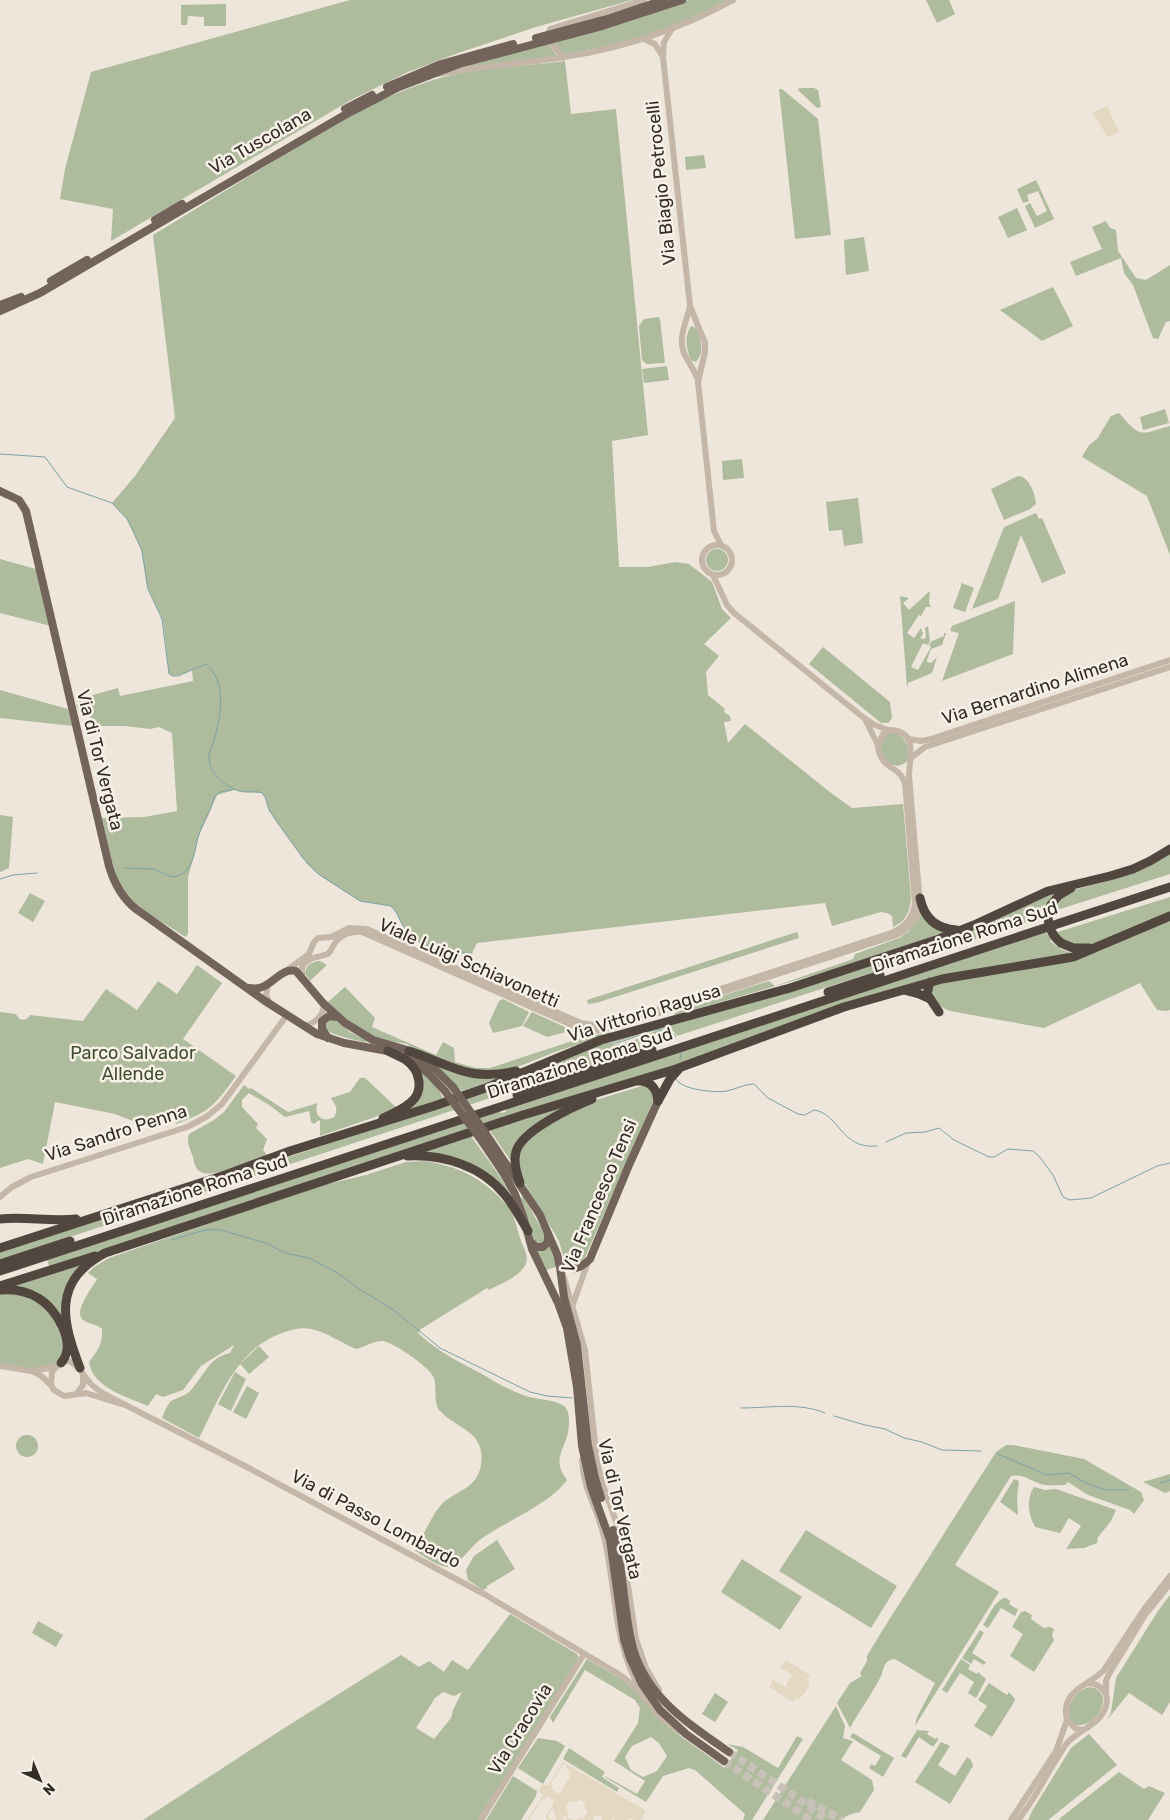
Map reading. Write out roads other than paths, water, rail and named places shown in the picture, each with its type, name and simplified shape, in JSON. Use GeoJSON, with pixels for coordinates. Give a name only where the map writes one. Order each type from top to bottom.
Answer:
{"type":"FeatureCollection","features":[{"type":"Feature","properties":{"kind":"highway","name":"Via Vittorio Ragusa"},"geometry":{"type":"LineString","coordinates":[[96,1216],[480,1090],[592,1043],[790,988],[962,930],[1044,893],[1118,874],[1140,866],[1170,849]]}},
{"type":"Feature","properties":{"kind":"highway","name":"Diramazione Roma Sud"},"geometry":{"type":"LineString","coordinates":[[0,1264],[1170,880]]}},
{"type":"Feature","properties":{"kind":"highway"},"geometry":{"type":"LineString","coordinates":[[1088,881],[1062,893],[1051,905],[1048,915],[1050,927],[1061,943],[1069,947],[1078,949],[1105,944]]}},
{"type":"Feature","properties":{"kind":"highway","name":"Diramazione Roma Sud"},"geometry":{"type":"LineString","coordinates":[[0,1271],[1170,887]]}},
{"type":"Feature","properties":{"kind":"highway"},"geometry":{"type":"LineString","coordinates":[[920,898],[922,909],[933,923],[946,929],[962,930]]}},
{"type":"Feature","properties":{"kind":"highway"},"geometry":{"type":"LineString","coordinates":[[82,1371],[66,1324],[65,1306],[67,1295],[76,1278],[89,1263],[105,1253],[524,1114],[688,1065],[827,1012],[930,982],[977,972],[1068,958],[1170,916]]}},
{"type":"Feature","properties":{"kind":"highway"},"geometry":{"type":"LineString","coordinates":[[930,982],[927,992],[939,1012]]}},
{"type":"Feature","properties":{"kind":"highway"},"geometry":{"type":"LineString","coordinates":[[903,990],[930,999]]}},
{"type":"Feature","properties":{"kind":"highway"},"geometry":{"type":"LineString","coordinates":[[359,1130],[408,1105],[414,1100],[419,1090],[419,1078],[414,1068],[404,1059],[388,1051]]}},
{"type":"Feature","properties":{"kind":"highway"},"geometry":{"type":"LineString","coordinates":[[409,1051],[476,1075],[499,1074],[540,1065]]}},
{"type":"Feature","properties":{"kind":"highway"},"geometry":{"type":"LineString","coordinates":[[658,1101],[672,1076],[688,1065]]}},
{"type":"Feature","properties":{"kind":"highway"},"geometry":{"type":"LineString","coordinates":[[636,1082],[644,1081],[651,1085],[656,1091],[658,1101]]}},
{"type":"Feature","properties":{"kind":"highway"},"geometry":{"type":"LineString","coordinates":[[520,1183],[515,1166],[515,1155],[518,1146],[526,1135],[588,1101],[626,1085]]}},
{"type":"Feature","properties":{"kind":"highway"},"geometry":{"type":"LineString","coordinates":[[387,1160],[404,1156],[429,1157],[448,1160],[476,1170],[491,1180],[505,1195],[528,1234]]}},
{"type":"Feature","properties":{"kind":"highway"},"geometry":{"type":"LineString","coordinates":[[0,1219],[23,1217],[67,1220],[96,1216]]}},
{"type":"Feature","properties":{"kind":"highway"},"geometry":{"type":"LineString","coordinates":[[0,1248],[96,1216]]}},
{"type":"Feature","properties":{"kind":"highway"},"geometry":{"type":"LineString","coordinates":[[0,1286],[117,1249]]}},
{"type":"Feature","properties":{"kind":"highway"},"geometry":{"type":"LineString","coordinates":[[0,1290],[27,1293],[50,1307],[67,1341],[68,1354],[59,1365]]}},
{"type":"Feature","properties":{"kind":"main road","name":"Via Tuscolana"},"geometry":{"type":"LineString","coordinates":[[0,311],[22,302],[66,278],[343,116],[394,90],[459,64],[549,38],[664,0]]}},
{"type":"Feature","properties":{"kind":"main road","name":"Via Tuscolana"},"geometry":{"type":"LineString","coordinates":[[0,306],[38,288],[324,121],[413,75],[448,62],[613,22],[682,0]]}},
{"type":"Feature","properties":{"kind":"main road"},"geometry":{"type":"LineString","coordinates":[[0,316],[13,310],[22,302]]}},
{"type":"Feature","properties":{"kind":"main road","name":"Via di Tor Vergata"},"geometry":{"type":"LineString","coordinates":[[0,491],[19,500],[26,511],[109,866],[118,888],[133,906],[303,1026],[329,1039],[400,1054],[414,1061],[445,1091],[482,1136],[520,1183],[540,1215],[554,1245],[560,1265],[564,1297],[580,1360],[589,1450],[596,1485],[616,1541],[632,1646],[646,1679],[661,1699],[678,1715],[729,1752]]}},
{"type":"Feature","properties":{"kind":"main road"},"geometry":{"type":"LineString","coordinates":[[249,988],[258,989],[268,985],[286,971],[294,970],[302,977]]}},
{"type":"Feature","properties":{"kind":"main road","name":"Via di Tor Vergata"},"geometry":{"type":"LineString","coordinates":[[302,977],[337,1017],[369,1038],[409,1051],[435,1069],[453,1088],[512,1187],[535,1257],[558,1303],[570,1340],[577,1387],[582,1446],[592,1490],[610,1540],[623,1633],[630,1658],[655,1703],[686,1734],[724,1761]]}},
{"type":"Feature","properties":{"kind":"main road"},"geometry":{"type":"LineString","coordinates":[[329,1039],[322,1029],[322,1023],[327,1017],[337,1017]]}},
{"type":"Feature","properties":{"kind":"main road","name":"Via Francesco Tensi"},"geometry":{"type":"LineString","coordinates":[[590,1259],[658,1101]]}},
{"type":"Feature","properties":{"kind":"main road"},"geometry":{"type":"LineString","coordinates":[[528,1234],[534,1246],[543,1247],[548,1241],[547,1230]]}},
{"type":"Feature","properties":{"kind":"main road"},"geometry":{"type":"LineString","coordinates":[[560,1265],[576,1269],[590,1259]]}},
{"type":"Feature","properties":{"kind":"street","name":"Via Tuscolana"},"geometry":{"type":"LineString","coordinates":[[549,38],[549,30],[552,28],[644,0]]}},
{"type":"Feature","properties":{"kind":"street","name":"Via Tuscolana"},"geometry":{"type":"LineString","coordinates":[[423,77],[455,71],[563,58],[672,29],[700,18],[733,0]]}},
{"type":"Feature","properties":{"kind":"street","name":"Via Biagio Petrocelli"},"geometry":{"type":"LineString","coordinates":[[672,29],[664,42],[663,57],[690,306],[703,334],[705,345],[698,379],[714,531],[721,545]]}},
{"type":"Feature","properties":{"kind":"street"},"geometry":{"type":"LineString","coordinates":[[549,38],[563,58]]}},
{"type":"Feature","properties":{"kind":"street"},"geometry":{"type":"LineString","coordinates":[[642,38],[655,44],[663,57]]}},
{"type":"Feature","properties":{"kind":"street","name":"Via Biagio Petrocelli"},"geometry":{"type":"LineString","coordinates":[[690,306],[682,344],[684,353],[698,379]]}},
{"type":"Feature","properties":{"kind":"street","name":"Via Biagio Petrocelli"},"geometry":{"type":"LineString","coordinates":[[709,547],[714,531]]}},
{"type":"Feature","properties":{"kind":"street"},"geometry":{"type":"LineString","coordinates":[[721,545],[728,550],[733,560],[731,568],[719,576],[713,575],[706,570],[702,562],[704,553],[709,547],[721,545]]}},
{"type":"Feature","properties":{"kind":"street"},"geometry":{"type":"LineString","coordinates":[[720,588],[724,574]]}},
{"type":"Feature","properties":{"kind":"street"},"geometry":{"type":"LineString","coordinates":[[713,575],[727,605],[734,613],[871,724],[888,730],[898,731],[908,740]]}},
{"type":"Feature","properties":{"kind":"street","name":"Via Bernardino Alimena"},"geometry":{"type":"LineString","coordinates":[[908,740],[921,741],[931,739],[1170,660]]}},
{"type":"Feature","properties":{"kind":"street","name":"Via Bernardino Alimena"},"geometry":{"type":"LineString","coordinates":[[911,758],[925,747],[1170,667]]}},
{"type":"Feature","properties":{"kind":"street"},"geometry":{"type":"LineString","coordinates":[[864,718],[873,732],[878,745]]}},
{"type":"Feature","properties":{"kind":"street"},"geometry":{"type":"LineString","coordinates":[[878,745],[881,736],[888,730]]}},
{"type":"Feature","properties":{"kind":"street","name":"Viale Luigi Schiavonetti"},"geometry":{"type":"LineString","coordinates":[[302,977],[302,967],[308,960],[328,954],[336,941],[343,936],[352,932],[362,932],[581,1029],[601,1031],[616,1028],[894,936],[906,929],[914,920],[920,907],[909,768],[911,758],[908,740]]}},
{"type":"Feature","properties":{"kind":"street","name":"Viale Luigi Schiavonetti"},"geometry":{"type":"LineString","coordinates":[[286,971],[308,955],[318,938],[331,937],[346,929],[361,927],[581,1023],[600,1026],[620,1022],[899,930],[907,922],[915,905],[905,783],[900,774],[887,766],[882,760],[878,745]]}},
{"type":"Feature","properties":{"kind":"street"},"geometry":{"type":"LineString","coordinates":[[893,769],[902,768],[911,758]]}},
{"type":"Feature","properties":{"kind":"street"},"geometry":{"type":"LineString","coordinates":[[268,985],[266,993],[270,1003]]}},
{"type":"Feature","properties":{"kind":"street"},"geometry":{"type":"LineString","coordinates":[[303,1026],[312,1023],[321,1015],[324,1009],[323,1003]]}},
{"type":"Feature","properties":{"kind":"street","name":"Via Sandro Penna"},"geometry":{"type":"LineString","coordinates":[[0,1197],[10,1188],[28,1179],[187,1127],[206,1117],[226,1100],[287,1015]]}},
{"type":"Feature","properties":{"kind":"street","name":"Via Francesco Tensi"},"geometry":{"type":"LineString","coordinates":[[573,1305],[574,1297],[590,1259]]}},
{"type":"Feature","properties":{"kind":"street","name":"Via di Tor Vergata"},"geometry":{"type":"LineString","coordinates":[[560,1265],[573,1305],[586,1359],[597,1461],[602,1482],[619,1530],[636,1640],[650,1676],[678,1715]]}},
{"type":"Feature","properties":{"kind":"street"},"geometry":{"type":"LineString","coordinates":[[0,1366],[31,1371],[40,1375],[54,1390],[64,1396],[76,1394],[83,1385],[82,1371],[70,1362],[31,1371]]}},
{"type":"Feature","properties":{"kind":"street"},"geometry":{"type":"LineString","coordinates":[[51,1385],[52,1372],[59,1365]]}},
{"type":"Feature","properties":{"kind":"street","name":"Via di Passo Lombardo"},"geometry":{"type":"LineString","coordinates":[[82,1371],[91,1384],[99,1391],[121,1404],[245,1466],[479,1592],[627,1680],[645,1698]]}},
{"type":"Feature","properties":{"kind":"street","name":"Via di Passo Lombardo"},"geometry":{"type":"LineString","coordinates":[[76,1394],[90,1394],[121,1404]]}},
{"type":"Feature","properties":{"kind":"street","name":"Via di Tor Vergata"},"geometry":{"type":"LineString","coordinates":[[582,1446],[587,1490],[605,1537],[623,1652],[631,1673],[645,1698]]}},
{"type":"Feature","properties":{"kind":"street"},"geometry":{"type":"LineString","coordinates":[[1011,1820],[1056,1751],[1067,1720],[1066,1710],[1068,1701],[1076,1690],[1106,1668],[1145,1608],[1170,1576]]}},
{"type":"Feature","properties":{"kind":"street"},"geometry":{"type":"LineString","coordinates":[[1018,1820],[1064,1748],[1082,1730],[1093,1724],[1100,1717],[1107,1698],[1106,1684],[1109,1674],[1145,1615],[1170,1584]]}},
{"type":"Feature","properties":{"kind":"street"},"geometry":{"type":"LineString","coordinates":[[611,1670],[618,1670],[622,1667],[623,1652]]}},
{"type":"Feature","properties":{"kind":"street","name":"Via Cracovia"},"geometry":{"type":"LineString","coordinates":[[481,1820],[584,1654]]}},
{"type":"Feature","properties":{"kind":"street"},"geometry":{"type":"LineString","coordinates":[[1086,1683],[1101,1686],[1107,1698]]}},
{"type":"Feature","properties":{"kind":"street"},"geometry":{"type":"LineString","coordinates":[[645,1698],[668,1723],[686,1734]]}},
{"type":"Feature","properties":{"kind":"street"},"geometry":{"type":"LineString","coordinates":[[1067,1720],[1075,1728],[1082,1730]]}},
{"type":"Feature","properties":{"kind":"street"},"geometry":{"type":"LineString","coordinates":[[1022,1820],[1026,1810]]}},
{"type":"Feature","properties":{"kind":"waterway"},"geometry":{"type":"LineString","coordinates":[[0,454],[45,457],[67,487],[112,503],[128,520],[142,551],[148,589],[162,619],[169,674],[178,676],[206,664],[213,671],[217,680],[221,698],[219,718],[209,755],[211,767],[217,777],[226,785],[236,790],[262,793],[269,810],[277,822],[303,858],[317,873],[360,901],[391,906],[406,932],[417,941],[444,953],[472,953]]}},
{"type":"Feature","properties":{"kind":"waterway"},"geometry":{"type":"LineString","coordinates":[[125,868],[153,869],[172,877],[185,872],[192,860],[200,831],[217,794],[232,790]]}},
{"type":"Feature","properties":{"kind":"waterway"},"geometry":{"type":"LineString","coordinates":[[0,879],[13,875],[37,873]]}},
{"type":"Feature","properties":{"kind":"waterway"},"geometry":{"type":"LineString","coordinates":[[609,1043],[617,1043],[654,1030],[663,1029],[670,1031],[676,1037]]}},
{"type":"Feature","properties":{"kind":"waterway"},"geometry":{"type":"LineString","coordinates":[[680,1059],[681,1053]]}},
{"type":"Feature","properties":{"kind":"waterway"},"geometry":{"type":"LineString","coordinates":[[676,1079],[685,1086],[715,1092],[754,1084],[768,1098],[798,1114],[805,1115],[814,1110],[823,1113],[856,1143],[865,1146],[877,1146]]}},
{"type":"Feature","properties":{"kind":"waterway"},"geometry":{"type":"LineString","coordinates":[[886,1142],[906,1133],[925,1132],[939,1128],[954,1140],[989,1157],[994,1157],[1008,1149],[1033,1151],[1053,1175],[1063,1197],[1070,1200],[1091,1198],[1157,1166],[1170,1163]]}},
{"type":"Feature","properties":{"kind":"waterway"},"geometry":{"type":"LineString","coordinates":[[171,1240],[205,1230],[218,1229],[268,1244],[285,1253],[309,1258],[336,1272],[395,1311],[440,1348],[530,1392],[547,1396],[572,1398]]}},
{"type":"Feature","properties":{"kind":"waterway"},"geometry":{"type":"LineString","coordinates":[[741,1408],[784,1406],[805,1408],[825,1413]]}},
{"type":"Feature","properties":{"kind":"waterway"},"geometry":{"type":"LineString","coordinates":[[834,1416],[885,1429],[904,1438],[922,1442],[942,1450],[981,1451]]}},
{"type":"Feature","properties":{"kind":"waterway"},"geometry":{"type":"LineString","coordinates":[[998,1454],[1047,1475],[1069,1473],[1086,1483],[1105,1490],[1128,1490]]}},
{"type":"Feature","properties":{"kind":"waterway"},"geometry":{"type":"LineString","coordinates":[[1160,1483],[1170,1480]]}},
{"type":"Feature","properties":{"kind":"tunnel"},"geometry":{"type":"LineString","coordinates":[[729,1752],[827,1820]]}},
{"type":"Feature","properties":{"kind":"tunnel"},"geometry":{"type":"LineString","coordinates":[[724,1761],[811,1820]]}},
{"type":"Feature","properties":{"kind":"tunnel"},"geometry":{"type":"LineString","coordinates":[[808,1801],[842,1820]]}},
{"type":"Feature","properties":{"kind":"park label","name":"Parco Salvador Allende"},"geometry":{"type":"Point","coordinates":[133,1063]}}]}
